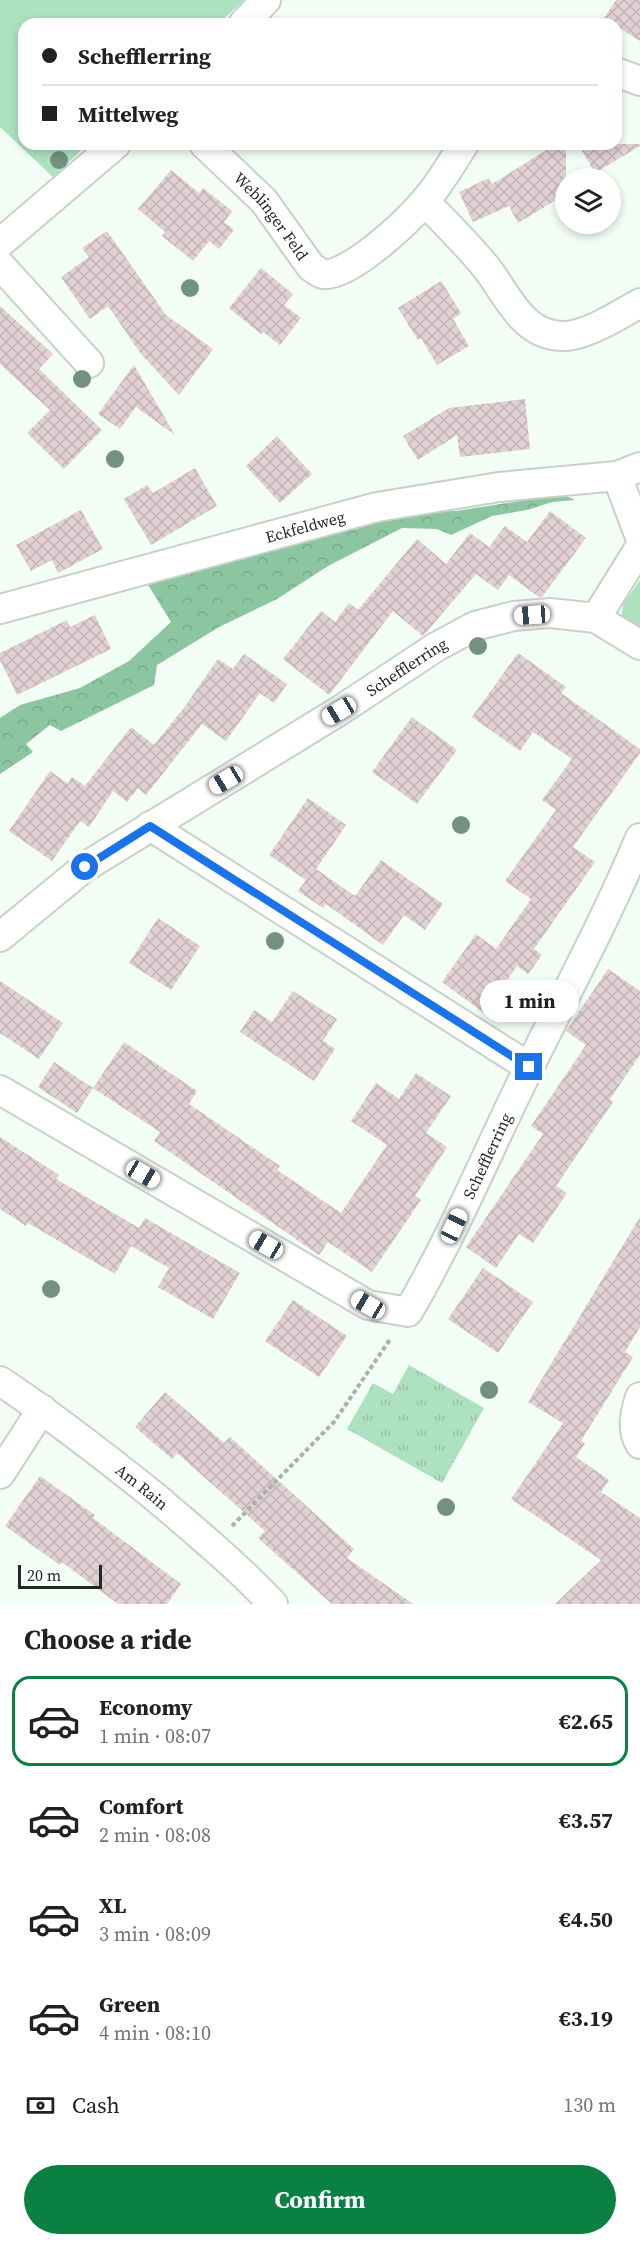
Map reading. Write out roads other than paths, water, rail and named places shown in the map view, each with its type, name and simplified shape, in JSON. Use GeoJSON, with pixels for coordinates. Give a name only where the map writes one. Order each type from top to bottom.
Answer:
{"type":"FeatureCollection","features":[{"type":"Feature","properties":{"kind":"street"},"geometry":{"type":"LineString","coordinates":[[249,18],[266,0]]}},
{"type":"Feature","properties":{"kind":"street"},"geometry":{"type":"LineString","coordinates":[[622,74],[640,81]]}},
{"type":"Feature","properties":{"kind":"street"},"geometry":{"type":"LineString","coordinates":[[0,243],[109,150]]}},
{"type":"Feature","properties":{"kind":"street","name":"Weblinger Feld"},"geometry":{"type":"LineString","coordinates":[[210,150],[264,201],[311,267],[323,274],[348,266],[374,250],[425,202],[460,150]]}},
{"type":"Feature","properties":{"kind":"street"},"geometry":{"type":"LineString","coordinates":[[425,202],[486,268],[517,313],[529,324],[548,334],[566,337],[585,331],[640,303]]}},
{"type":"Feature","properties":{"kind":"street"},"geometry":{"type":"LineString","coordinates":[[0,266],[89,363]]}},
{"type":"Feature","properties":{"kind":"street"},"geometry":{"type":"LineString","coordinates":[[629,471],[640,537]]}},
{"type":"Feature","properties":{"kind":"street","name":"Eckfeldweg"},"geometry":{"type":"LineString","coordinates":[[0,609],[378,507],[499,487],[629,471]]}},
{"type":"Feature","properties":{"kind":"street"},"geometry":{"type":"LineString","coordinates":[[596,618],[640,547]]}},
{"type":"Feature","properties":{"kind":"street","name":"Schefflerring"},"geometry":{"type":"LineString","coordinates":[[0,937],[85,867],[339,711],[436,647],[475,626],[514,616],[550,613],[596,618],[640,645]]}},
{"type":"Feature","properties":{"kind":"street"},"geometry":{"type":"LineString","coordinates":[[150,826],[529,1067]]}},
{"type":"Feature","properties":{"kind":"street","name":"Schefflerring"},"geometry":{"type":"LineString","coordinates":[[0,1090],[368,1305],[408,1312],[437,1264],[640,838]]}},
{"type":"Feature","properties":{"kind":"street","name":"Am Rain"},"geometry":{"type":"LineString","coordinates":[[0,1381],[42,1408],[130,1477],[213,1545],[273,1604]]}},
{"type":"Feature","properties":{"kind":"street"},"geometry":{"type":"LineString","coordinates":[[640,1397],[633,1416],[637,1439],[640,1443]]}},
{"type":"Feature","properties":{"kind":"street"},"geometry":{"type":"LineString","coordinates":[[0,1474],[42,1408]]}}]}
